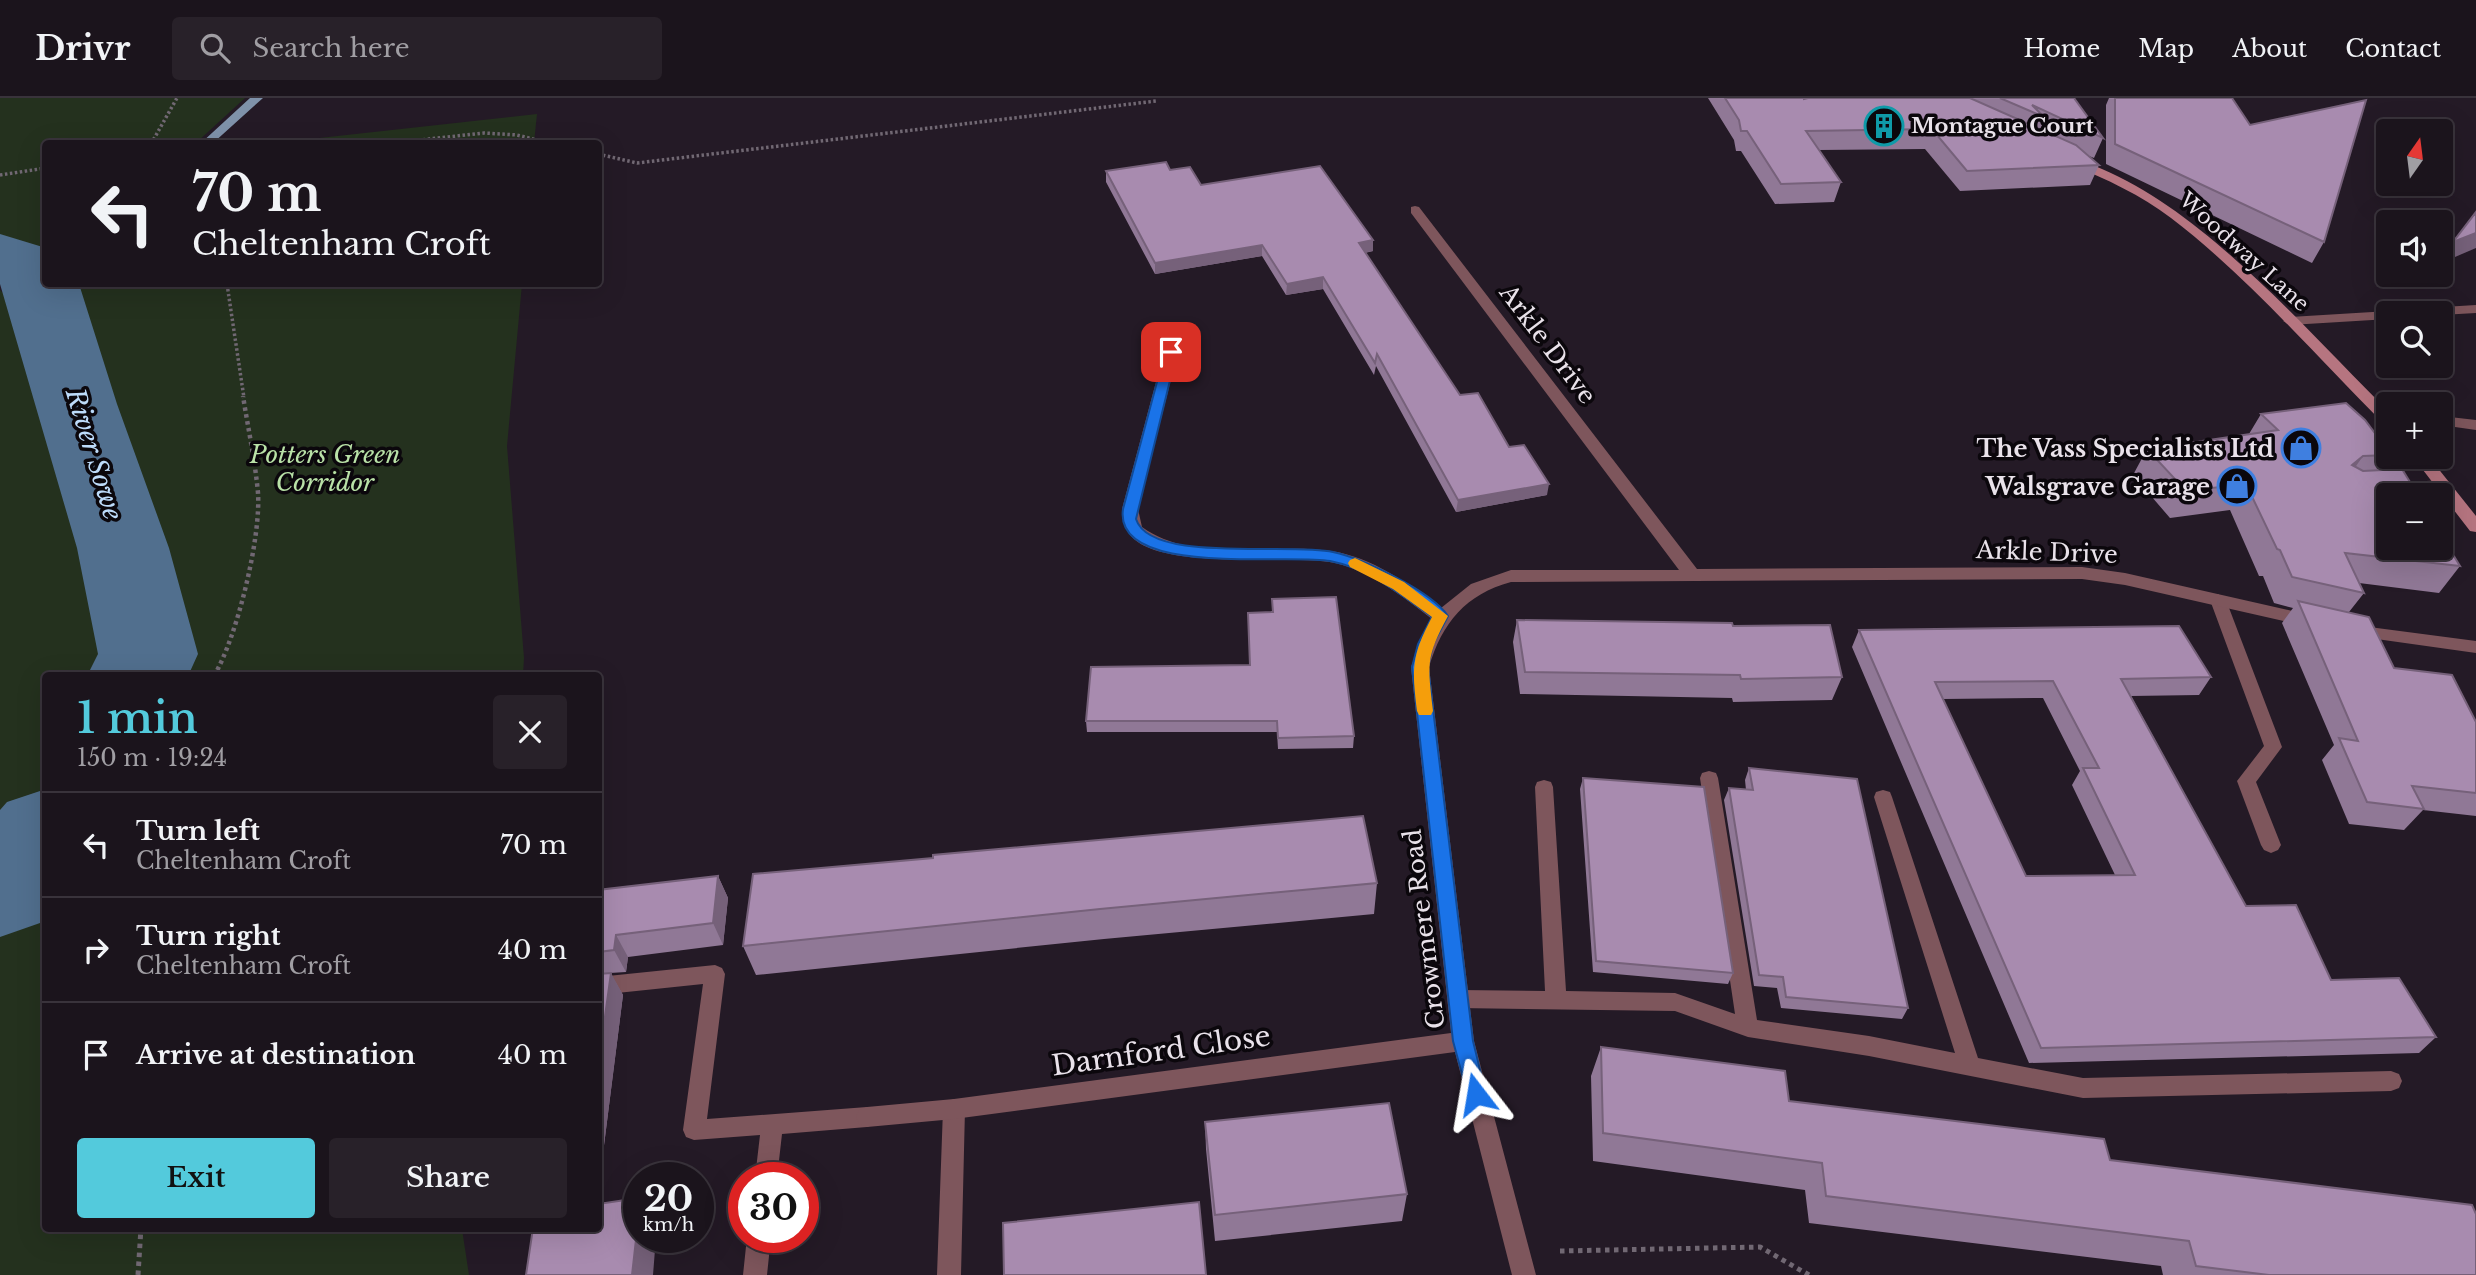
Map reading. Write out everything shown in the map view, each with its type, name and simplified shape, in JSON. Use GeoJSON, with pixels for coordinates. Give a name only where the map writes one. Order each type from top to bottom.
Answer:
{"type":"FeatureCollection","features":[{"type":"Feature","properties":{"kind":"main road","name":"Woodway Lane"},"geometry":{"type":"LineString","coordinates":[[2068,158],[2118,180],[2175,215],[2210,244],[2376,406]]}},
{"type":"Feature","properties":{"kind":"main road"},"geometry":{"type":"LineString","coordinates":[[2431,469],[2442,483]]}},
{"type":"Feature","properties":{"kind":"main road"},"geometry":{"type":"LineString","coordinates":[[2453,497],[2476,527]]}},
{"type":"Feature","properties":{"kind":"street","name":"Arkle Drive"},"geometry":{"type":"LineString","coordinates":[[1415,210],[1693,576]]}},
{"type":"Feature","properties":{"kind":"street"},"geometry":{"type":"LineString","coordinates":[[2453,310],[2476,309]]}},
{"type":"Feature","properties":{"kind":"street"},"geometry":{"type":"LineString","coordinates":[[2290,321],[2376,315]]}},
{"type":"Feature","properties":{"kind":"street"},"geometry":{"type":"LineString","coordinates":[[1171,352],[1130,509],[1132,528],[1142,539],[1160,547],[1184,552],[1307,553],[1332,556],[1354,563],[1399,586],[1440,616]]}},
{"type":"Feature","properties":{"kind":"street"},"geometry":{"type":"LineString","coordinates":[[2453,422],[2476,425]]}},
{"type":"Feature","properties":{"kind":"street"},"geometry":{"type":"LineString","coordinates":[[2370,489],[2376,489]]}},
{"type":"Feature","properties":{"kind":"street","name":"Arkle Drive"},"geometry":{"type":"LineString","coordinates":[[1440,616],[1470,591],[1489,580],[1511,576],[2082,573],[2125,579],[2331,626],[2476,647]]}},
{"type":"Feature","properties":{"kind":"street"},"geometry":{"type":"LineString","coordinates":[[2218,600],[2273,747],[2246,782],[2271,845]]}},
{"type":"Feature","properties":{"kind":"street","name":"Crowmere Road"},"geometry":{"type":"LineString","coordinates":[[1440,616],[1425,644],[1420,667],[1463,1041],[1524,1275]]}},
{"type":"Feature","properties":{"kind":"street"},"geometry":{"type":"LineString","coordinates":[[1709,778],[1748,1028]]}},
{"type":"Feature","properties":{"kind":"street"},"geometry":{"type":"LineString","coordinates":[[1544,787],[1556,1000]]}},
{"type":"Feature","properties":{"kind":"street"},"geometry":{"type":"LineString","coordinates":[[1883,797],[1970,1066]]}},
{"type":"Feature","properties":{"kind":"street","name":"Darnford Close"},"geometry":{"type":"LineString","coordinates":[[602,986],[715,974],[694,1130],[954,1109],[1463,1041]]}},
{"type":"Feature","properties":{"kind":"street"},"geometry":{"type":"LineString","coordinates":[[1458,999],[1675,1002],[1748,1028],[1869,1046],[2083,1087],[2391,1081]]}},
{"type":"Feature","properties":{"kind":"street"},"geometry":{"type":"LineString","coordinates":[[949,1275],[954,1109]]}},
{"type":"Feature","properties":{"kind":"street"},"geometry":{"type":"LineString","coordinates":[[768,1162],[772,1125]]}},
{"type":"Feature","properties":{"kind":"street"},"geometry":{"type":"LineString","coordinates":[[755,1275],[758,1253]]}},
{"type":"Feature","properties":{"kind":"path"},"geometry":{"type":"LineString","coordinates":[[154,140],[177,98]]}},
{"type":"Feature","properties":{"kind":"path"},"geometry":{"type":"LineString","coordinates":[[602,155],[637,163],[1156,101]]}},
{"type":"Feature","properties":{"kind":"path"},"geometry":{"type":"LineString","coordinates":[[417,140],[484,132],[537,140]]}},
{"type":"Feature","properties":{"kind":"path"},"geometry":{"type":"LineString","coordinates":[[0,174],[42,169]]}},
{"type":"Feature","properties":{"kind":"path"},"geometry":{"type":"LineString","coordinates":[[216,672],[223,661],[252,564],[258,495],[227,287]]}},
{"type":"Feature","properties":{"kind":"path"},"geometry":{"type":"LineString","coordinates":[[138,1275],[141,1232]]}},
{"type":"Feature","properties":{"kind":"path"},"geometry":{"type":"LineString","coordinates":[[1517,1253],[1760,1247],[1809,1275]]}},
{"type":"Feature","properties":{"kind":"green space"},"geometry":{"type":"Polygon","coordinates":[[[0,98],[245,98],[199,140],[42,140],[42,258],[0,243],[0,98]]]}},
{"type":"Feature","properties":{"kind":"green space"},"geometry":{"type":"Polygon","coordinates":[[[537,114],[534,140],[301,140],[537,114]]]}},
{"type":"Feature","properties":{"kind":"green space","name":"Potters Green Corridor"},"geometry":{"type":"Polygon","coordinates":[[[69,287],[522,287],[507,446],[523,672],[171,672],[184,634],[143,499],[92,361],[69,287]]]}},
{"type":"Feature","properties":{"kind":"green space"},"geometry":{"type":"Polygon","coordinates":[[[0,290],[15,305],[95,566],[115,660],[110,672],[42,672],[42,798],[0,859],[0,290]]]}},
{"type":"Feature","properties":{"kind":"green space"},"geometry":{"type":"Polygon","coordinates":[[[42,848],[42,1232],[462,1232],[469,1275],[0,1275],[0,918],[42,848]]]}},
{"type":"Feature","properties":{"kind":"building"},"geometry":{"type":"Polygon","coordinates":[[[1725,98],[1970,98],[2076,145],[2099,165],[1967,171],[1932,129],[1806,131],[1841,182],[1781,184],[1747,131],[1741,131],[1739,120],[1725,98]]]}},
{"type":"Feature","properties":{"kind":"building"},"geometry":{"type":"Polygon","coordinates":[[[2000,98],[2074,98],[2103,138],[2032,105],[2044,117],[2000,98]]]}},
{"type":"Feature","properties":{"kind":"building"},"geometry":{"type":"Polygon","coordinates":[[[2115,98],[2232,98],[2250,125],[2366,100],[2324,242],[2115,144],[2115,98]]]}},
{"type":"Feature","properties":{"kind":"building"},"geometry":{"type":"Polygon","coordinates":[[[1166,162],[1170,170],[1190,167],[1201,185],[1320,166],[1373,240],[1359,243],[1460,395],[1478,393],[1509,447],[1524,445],[1549,484],[1458,500],[1377,354],[1375,363],[1323,277],[1287,284],[1262,245],[1155,263],[1106,171],[1166,162]]]}},
{"type":"Feature","properties":{"kind":"building"},"geometry":{"type":"Polygon","coordinates":[[[2476,212],[2476,233],[2453,242],[2476,212]]]}},
{"type":"Feature","properties":{"kind":"building"},"geometry":{"type":"Polygon","coordinates":[[[2346,403],[2365,420],[2376,435],[2376,456],[2363,456],[2352,465],[2363,471],[2402,469],[2411,483],[2376,483],[2376,557],[2345,553],[2364,593],[2292,577],[2246,484],[2186,491],[2147,449],[2278,430],[2261,414],[2346,403]]]}},
{"type":"Feature","properties":{"kind":"building"},"geometry":{"type":"Polygon","coordinates":[[[2453,555],[2460,566],[2407,560],[2453,560],[2453,555]]]}},
{"type":"Feature","properties":{"kind":"building"},"geometry":{"type":"Polygon","coordinates":[[[1336,597],[1354,736],[1278,738],[1277,721],[1086,721],[1091,667],[1250,665],[1248,613],[1273,612],[1272,599],[1336,597]]]}},
{"type":"Feature","properties":{"kind":"building"},"geometry":{"type":"Polygon","coordinates":[[[2298,601],[2369,617],[2394,668],[2452,675],[2476,722],[2476,793],[2412,786],[2424,809],[2367,802],[2339,738],[2358,741],[2298,601]]]}},
{"type":"Feature","properties":{"kind":"building"},"geometry":{"type":"Polygon","coordinates":[[[1517,620],[1732,623],[1733,626],[1830,625],[1842,677],[1741,679],[1740,675],[1525,672],[1517,620]]]}},
{"type":"Feature","properties":{"kind":"building"},"geometry":{"type":"Polygon","coordinates":[[[2179,626],[2211,677],[2121,679],[2246,906],[2296,905],[2331,980],[2399,978],[2436,1037],[2041,1048],[1859,630],[2179,626]],[[2053,681],[1935,682],[2026,876],[2135,875],[2083,768],[2099,768],[2053,681]]]}},
{"type":"Feature","properties":{"kind":"building"},"geometry":{"type":"Polygon","coordinates":[[[1749,768],[1857,779],[1908,1008],[1786,997],[1783,977],[1759,975],[1729,788],[1753,790],[1749,768]]]}},
{"type":"Feature","properties":{"kind":"building"},"geometry":{"type":"Polygon","coordinates":[[[1583,778],[1704,787],[1733,973],[1596,961],[1583,778]]]}},
{"type":"Feature","properties":{"kind":"building"},"geometry":{"type":"Polygon","coordinates":[[[1363,816],[1377,883],[743,946],[753,874],[1363,816]]]}},
{"type":"Feature","properties":{"kind":"building"},"geometry":{"type":"Polygon","coordinates":[[[718,876],[713,923],[616,935],[614,950],[602,952],[602,890],[718,876]]]}},
{"type":"Feature","properties":{"kind":"building"},"geometry":{"type":"Polygon","coordinates":[[[611,973],[602,1038],[602,974],[611,973]]]}},
{"type":"Feature","properties":{"kind":"building"},"geometry":{"type":"Polygon","coordinates":[[[1601,1047],[1785,1071],[1789,1101],[2104,1139],[2110,1160],[2472,1205],[2476,1214],[2476,1275],[2269,1275],[2196,1266],[2189,1241],[1826,1196],[1822,1163],[1603,1133],[1601,1047]]]}},
{"type":"Feature","properties":{"kind":"building"},"geometry":{"type":"Polygon","coordinates":[[[1389,1103],[1407,1194],[1215,1215],[1205,1122],[1389,1103]]]}},
{"type":"Feature","properties":{"kind":"building"},"geometry":{"type":"Polygon","coordinates":[[[623,1200],[623,1253],[634,1253],[632,1275],[526,1275],[532,1232],[602,1232],[602,1203],[623,1200]]]}},
{"type":"Feature","properties":{"kind":"building"},"geometry":{"type":"Polygon","coordinates":[[[1199,1202],[1206,1275],[1004,1275],[1003,1223],[1199,1202]]]}},
{"type":"Feature","properties":{"kind":"waterway"},"geometry":{"type":"LineString","coordinates":[[210,140],[257,98]]}},
{"type":"Feature","properties":{"kind":"waterway","name":"River Sowe"},"geometry":{"type":"LineString","coordinates":[[0,256],[37,272],[75,404],[123,548],[148,654],[139,672]]}},
{"type":"Feature","properties":{"kind":"waterway"},"geometry":{"type":"LineString","coordinates":[[37,272],[42,269]]}},
{"type":"Feature","properties":{"kind":"waterway","name":"River Sowe"},"geometry":{"type":"LineString","coordinates":[[0,890],[42,838]]}},
{"type":"Feature","properties":{"kind":"slow traffic"},"geometry":{"type":"LineString","coordinates":[[1355,563],[1399,586],[1440,616],[1425,644],[1420,667],[1425,711]]}},
{"type":"Feature","properties":{"kind":"place","name":"Montague Court"},"geometry":{"type":"Point","coordinates":[1884,126]}},
{"type":"Feature","properties":{"kind":"place","name":"The Vass Specialists Ltd"},"geometry":{"type":"Point","coordinates":[2301,448]}},
{"type":"Feature","properties":{"kind":"place","name":"Walsgrave Garage"},"geometry":{"type":"Point","coordinates":[2237,486]}},
{"type":"Feature","properties":{"kind":"route"},"geometry":{"type":"LineString","coordinates":[[1171,352],[1130,509],[1132,528],[1142,539],[1160,547],[1184,552],[1307,553],[1332,556],[1354,563],[1399,586],[1440,616],[1425,644],[1420,667],[1463,1041],[1476,1094]]}}]}
